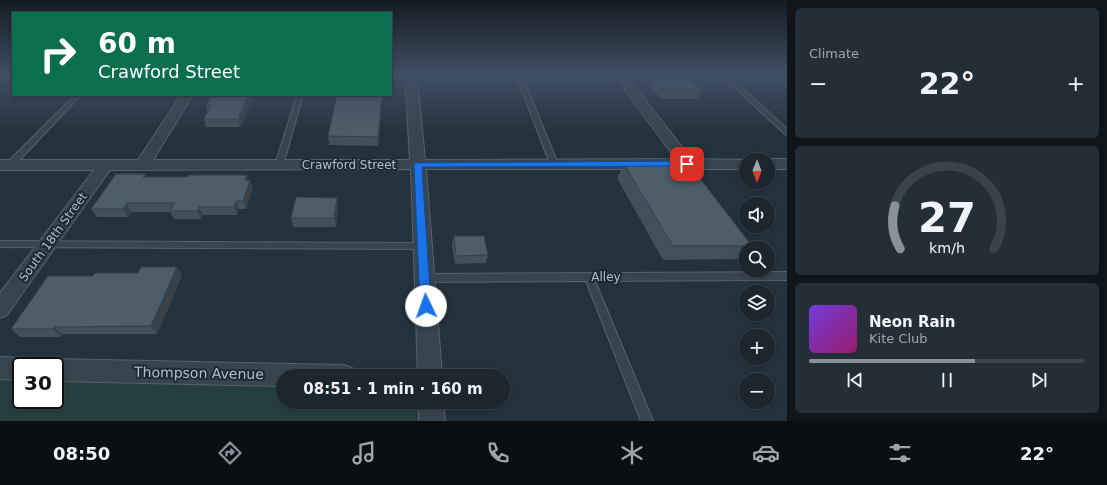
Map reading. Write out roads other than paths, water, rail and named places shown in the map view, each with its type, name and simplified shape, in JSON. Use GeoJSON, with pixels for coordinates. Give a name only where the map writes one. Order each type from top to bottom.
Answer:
{"type":"FeatureCollection","features":[{"type":"Feature","properties":{"kind":"street"},"geometry":{"type":"LineString","coordinates":[[413,95],[430,369]]}},
{"type":"Feature","properties":{"kind":"street"},"geometry":{"type":"LineString","coordinates":[[635,95],[687,164]]}},
{"type":"Feature","properties":{"kind":"street"},"geometry":{"type":"LineString","coordinates":[[142,165],[186,96]]}},
{"type":"Feature","properties":{"kind":"street","name":"South 18th Street"},"geometry":{"type":"LineString","coordinates":[[0,309],[106,164]]}},
{"type":"Feature","properties":{"kind":"street","name":"Crawford Street"},"geometry":{"type":"LineString","coordinates":[[5,165],[739,164]]}},
{"type":"Feature","properties":{"kind":"street"},"geometry":{"type":"LineString","coordinates":[[775,164],[787,164]]}},
{"type":"Feature","properties":{"kind":"street"},"geometry":{"type":"LineString","coordinates":[[0,368],[12,369]]}},
{"type":"Feature","properties":{"kind":"street","name":"Thompson Avenue"},"geometry":{"type":"LineString","coordinates":[[64,370],[276,375]]}},
{"type":"Feature","properties":{"kind":"street"},"geometry":{"type":"LineString","coordinates":[[431,409],[432,421]]}},
{"type":"Feature","properties":{"kind":"lane"},"geometry":{"type":"LineString","coordinates":[[527,95],[554,164]]}},
{"type":"Feature","properties":{"kind":"lane"},"geometry":{"type":"LineString","coordinates":[[745,95],[787,133]]}},
{"type":"Feature","properties":{"kind":"lane"},"geometry":{"type":"LineString","coordinates":[[5,165],[77,96]]}},
{"type":"Feature","properties":{"kind":"lane"},"geometry":{"type":"LineString","coordinates":[[279,165],[300,96]]}},
{"type":"Feature","properties":{"kind":"lane"},"geometry":{"type":"LineString","coordinates":[[0,244],[422,246]]}},
{"type":"Feature","properties":{"kind":"lane","name":"Alley"},"geometry":{"type":"LineString","coordinates":[[424,278],[787,276]]}},
{"type":"Feature","properties":{"kind":"lane"},"geometry":{"type":"LineString","coordinates":[[589,277],[647,421]]}}]}
